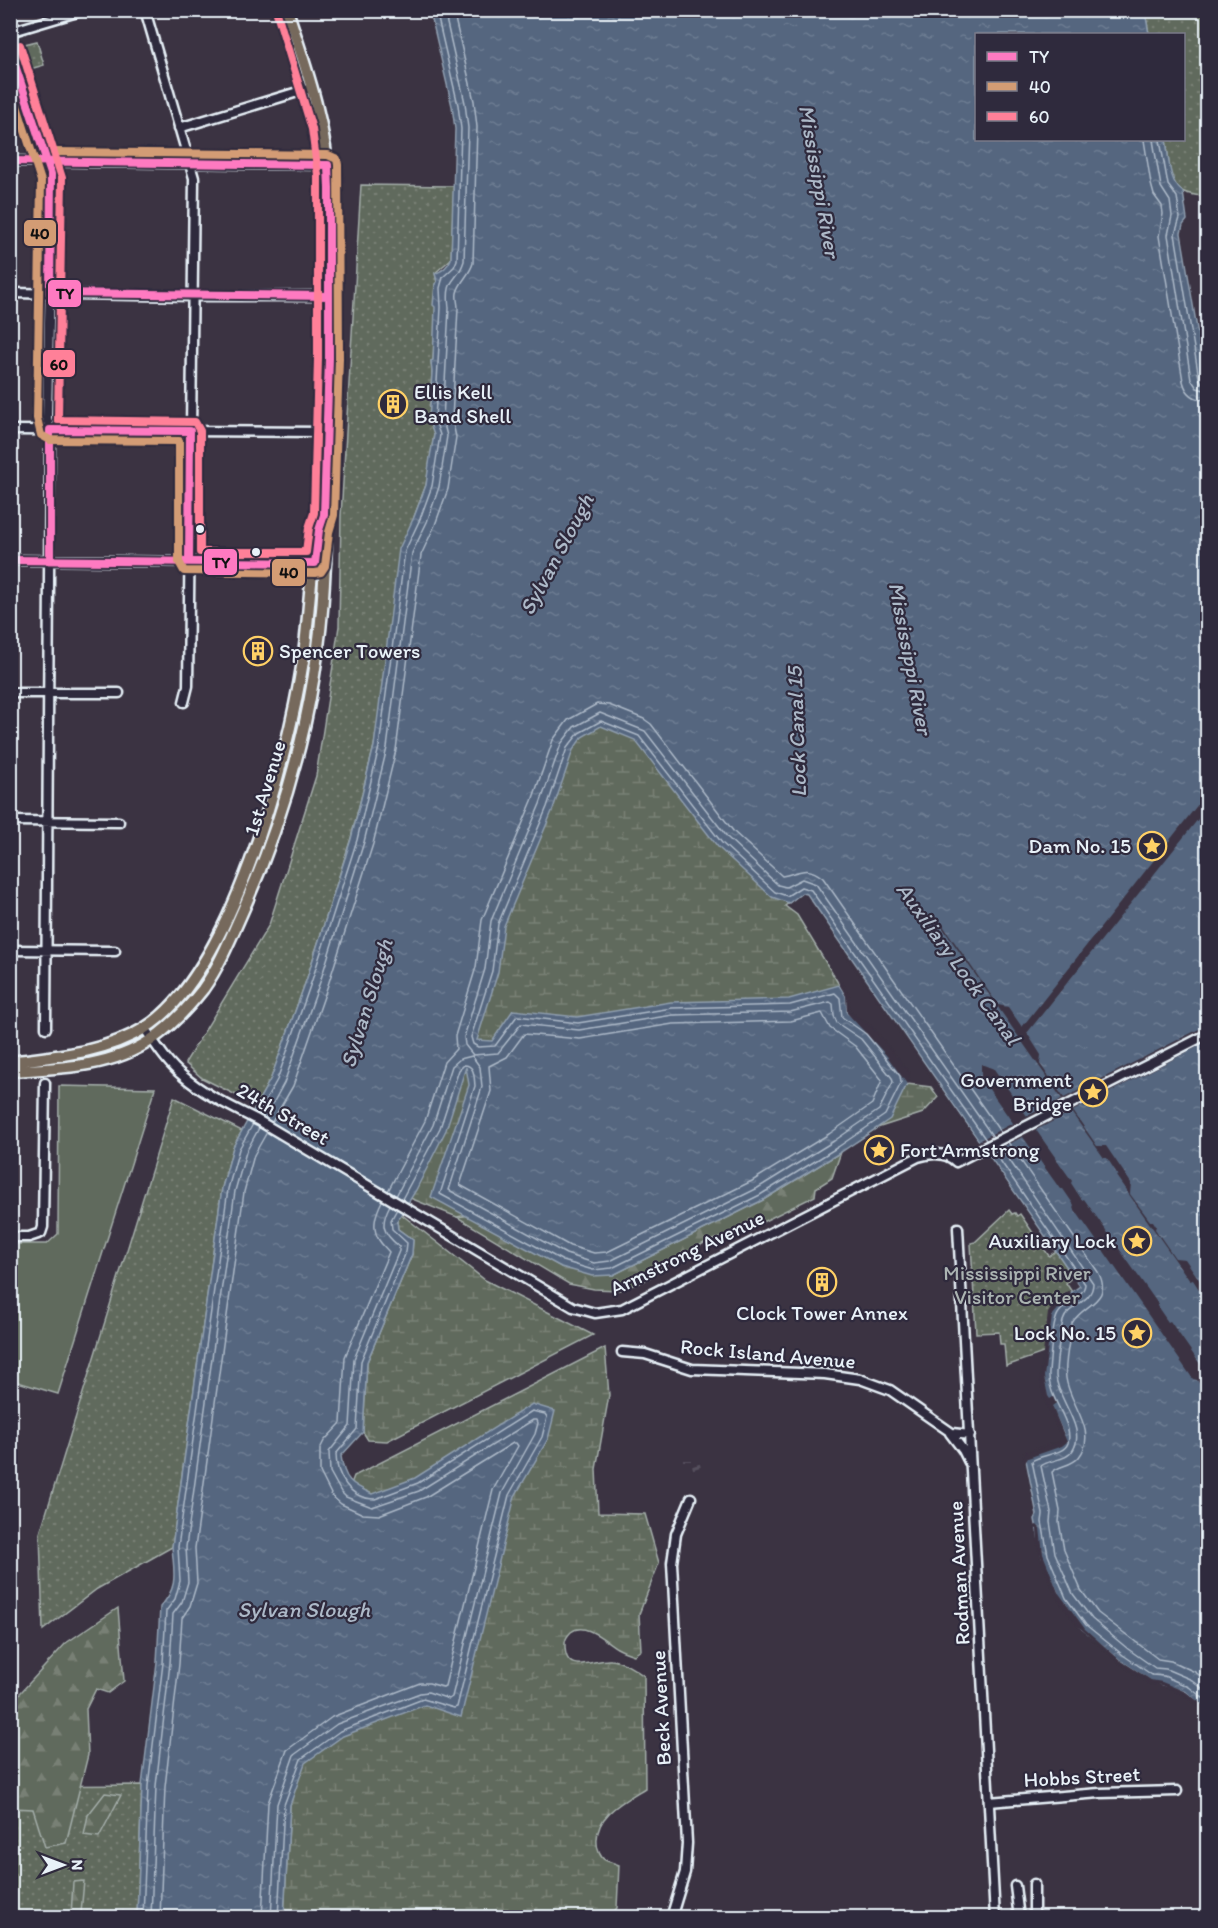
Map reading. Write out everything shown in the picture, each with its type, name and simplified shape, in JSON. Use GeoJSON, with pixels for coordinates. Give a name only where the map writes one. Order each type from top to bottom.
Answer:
{"type":"FeatureCollection","features":[{"type":"Feature","properties":{"kind":"main road","name":"1st Avenue"},"geometry":{"type":"LineString","coordinates":[[152,1039],[186,1010],[211,976],[238,921],[268,850],[288,786],[306,712],[318,643],[327,534],[324,514],[329,296],[328,165],[322,127],[287,10]]}},
{"type":"Feature","properties":{"kind":"main road","name":"1st Avenue"},"geometry":{"type":"LineString","coordinates":[[145,1029],[170,1009],[196,977],[227,916],[253,853],[279,773],[291,726],[303,663],[319,530],[324,514]]}},
{"type":"Feature","properties":{"kind":"main road"},"geometry":{"type":"LineString","coordinates":[[10,1062],[96,1050],[145,1029]]}},
{"type":"Feature","properties":{"kind":"main road"},"geometry":{"type":"LineString","coordinates":[[10,1071],[88,1064],[114,1058],[152,1039]]}},
{"type":"Feature","properties":{"kind":"street"},"geometry":{"type":"LineString","coordinates":[[10,32],[84,10]]}},
{"type":"Feature","properties":{"kind":"street"},"geometry":{"type":"LineString","coordinates":[[145,10],[194,178],[188,686],[184,702]]}},
{"type":"Feature","properties":{"kind":"street"},"geometry":{"type":"LineString","coordinates":[[10,48],[52,179],[47,418],[50,430],[50,560],[46,1028]]}},
{"type":"Feature","properties":{"kind":"street"},"geometry":{"type":"LineString","coordinates":[[179,128],[311,88]]}},
{"type":"Feature","properties":{"kind":"street"},"geometry":{"type":"LineString","coordinates":[[10,161],[328,165]]}},
{"type":"Feature","properties":{"kind":"street"},"geometry":{"type":"LineString","coordinates":[[10,293],[329,296]]}},
{"type":"Feature","properties":{"kind":"street"},"geometry":{"type":"LineString","coordinates":[[10,430],[326,432]]}},
{"type":"Feature","properties":{"kind":"street"},"geometry":{"type":"LineString","coordinates":[[10,560],[326,563]]}},
{"type":"Feature","properties":{"kind":"street"},"geometry":{"type":"LineString","coordinates":[[10,693],[119,693]]}},
{"type":"Feature","properties":{"kind":"street"},"geometry":{"type":"LineString","coordinates":[[10,821],[119,822]]}},
{"type":"Feature","properties":{"kind":"street"},"geometry":{"type":"LineString","coordinates":[[10,950],[115,951]]}},
{"type":"Feature","properties":{"kind":"street","name":"24th Street"},"geometry":{"type":"LineString","coordinates":[[145,1029],[182,1076],[406,1209]]}},
{"type":"Feature","properties":{"kind":"street","name":"Armstrong Avenue"},"geometry":{"type":"LineString","coordinates":[[406,1209],[573,1308],[595,1313],[615,1311],[655,1293],[918,1157],[944,1155],[956,1162],[1208,1034]]}},
{"type":"Feature","properties":{"kind":"street"},"geometry":{"type":"LineString","coordinates":[[10,1237],[38,1235],[41,1233],[44,1221],[45,1083]]}},
{"type":"Feature","properties":{"kind":"street","name":"Rodman Avenue"},"geometry":{"type":"LineString","coordinates":[[958,1228],[995,1917]]}},
{"type":"Feature","properties":{"kind":"street","name":"Rock Island Avenue"},"geometry":{"type":"LineString","coordinates":[[622,1352],[645,1354],[692,1369],[828,1374],[860,1379],[890,1389],[956,1434],[969,1435]]}},
{"type":"Feature","properties":{"kind":"street"},"geometry":{"type":"LineString","coordinates":[[946,1428],[963,1450],[971,1466]]}},
{"type":"Feature","properties":{"kind":"street","name":"Beck Avenue"},"geometry":{"type":"LineString","coordinates":[[671,1917],[685,1872],[687,1842],[672,1563],[676,1534],[691,1498]]}},
{"type":"Feature","properties":{"kind":"street","name":"Hobbs Street"},"geometry":{"type":"LineString","coordinates":[[989,1802],[1100,1793],[1177,1791]]}},
{"type":"Feature","properties":{"kind":"street"},"geometry":{"type":"LineString","coordinates":[[1034,1884],[1034,1917]]}},
{"type":"Feature","properties":{"kind":"street"},"geometry":{"type":"LineString","coordinates":[[1015,1886],[1019,1917]]}},
{"type":"Feature","properties":{"kind":"green space"},"geometry":{"type":"Polygon","coordinates":[[[1145,11],[1207,11],[1207,196],[1183,192],[1177,187],[1170,173],[1166,141],[1185,141],[1185,33],[1149,33],[1145,11]]]}},
{"type":"Feature","properties":{"kind":"green space"},"geometry":{"type":"Polygon","coordinates":[[[37,41],[44,65],[30,69],[24,44],[37,41]]]}},
{"type":"Feature","properties":{"kind":"green space"},"geometry":{"type":"Polygon","coordinates":[[[361,185],[454,186],[451,259],[435,273],[437,282],[434,304],[436,307],[429,421],[434,434],[426,485],[414,517],[374,746],[351,838],[307,978],[271,1078],[256,1105],[202,1078],[185,1063],[269,925],[316,776],[339,626],[341,516],[361,185]]]}},
{"type":"Feature","properties":{"kind":"green space"},"geometry":{"type":"Polygon","coordinates":[[[608,692],[800,894],[785,906],[797,915],[846,996],[468,1215],[457,1217],[410,1198],[545,787],[608,692]]]}},
{"type":"Feature","properties":{"kind":"green space"},"geometry":{"type":"Polygon","coordinates":[[[907,1084],[931,1087],[938,1097],[923,1113],[877,1128],[856,1142],[907,1084]]]}},
{"type":"Feature","properties":{"kind":"green space"},"geometry":{"type":"Polygon","coordinates":[[[59,1086],[155,1088],[58,1394],[11,1380],[10,1244],[47,1244],[58,1234],[59,1086]]]}},
{"type":"Feature","properties":{"kind":"green space"},"geometry":{"type":"Polygon","coordinates":[[[174,1097],[242,1131],[233,1147],[222,1188],[172,1547],[97,1589],[43,1630],[40,1533],[174,1097]]]}},
{"type":"Feature","properties":{"kind":"green space"},"geometry":{"type":"Polygon","coordinates":[[[841,1152],[832,1178],[816,1188],[815,1196],[742,1232],[706,1242],[680,1256],[644,1281],[619,1290],[594,1289],[569,1284],[457,1217],[468,1215],[561,1267],[613,1275],[763,1200],[841,1152]]]}},
{"type":"Feature","properties":{"kind":"green space","name":"Mississippi River Visitor Center"},"geometry":{"type":"Polygon","coordinates":[[[1009,1210],[1017,1216],[1020,1214],[1049,1256],[1056,1251],[1073,1276],[1066,1283],[1072,1292],[1059,1301],[1046,1352],[1006,1366],[1004,1344],[1000,1344],[999,1332],[976,1333],[971,1243],[975,1242],[1009,1210]]]}},
{"type":"Feature","properties":{"kind":"green space"},"geometry":{"type":"Polygon","coordinates":[[[401,1214],[485,1280],[593,1335],[387,1441],[368,1440],[363,1432],[367,1362],[412,1254],[413,1240],[398,1229],[397,1221],[401,1214]]]}},
{"type":"Feature","properties":{"kind":"green space"},"geometry":{"type":"Polygon","coordinates":[[[605,1348],[609,1395],[596,1469],[598,1513],[645,1514],[659,1563],[639,1614],[641,1650],[634,1655],[627,1653],[595,1633],[582,1629],[571,1632],[565,1642],[569,1661],[575,1664],[611,1660],[628,1666],[644,1676],[645,1788],[612,1810],[601,1824],[598,1833],[597,1845],[600,1855],[605,1860],[619,1865],[617,1908],[610,1916],[597,1918],[284,1918],[290,1805],[372,1494],[351,1484],[354,1476],[605,1348]]]}},
{"type":"Feature","properties":{"kind":"green space"},"geometry":{"type":"Polygon","coordinates":[[[118,1608],[124,1681],[108,1693],[96,1689],[86,1709],[88,1755],[66,1843],[45,1847],[33,1809],[13,1808],[11,1837],[11,1703],[66,1643],[118,1608]]]}},
{"type":"Feature","properties":{"kind":"green space"},"geometry":{"type":"Polygon","coordinates":[[[142,1785],[137,1917],[11,1917],[10,1786],[142,1785]]]}},
{"type":"Feature","properties":{"kind":"green space"},"geometry":{"type":"Polygon","coordinates":[[[105,1793],[121,1795],[99,1837],[84,1835],[88,1815],[105,1793]]]}},
{"type":"Feature","properties":{"kind":"green space"},"geometry":{"type":"Polygon","coordinates":[[[84,1881],[81,1913],[71,1916],[73,1882],[84,1881]]]}},
{"type":"Feature","properties":{"kind":"water"},"geometry":{"type":"Polygon","coordinates":[[[430,11],[1145,11],[1149,33],[975,33],[975,141],[1166,141],[1174,182],[1183,192],[1187,220],[1181,233],[1208,395],[1207,1710],[1186,1692],[1151,1681],[1120,1660],[1082,1629],[1061,1600],[1042,1557],[1035,1519],[1037,1515],[1025,1455],[1062,1443],[1063,1433],[1047,1398],[1043,1377],[1050,1314],[1059,1301],[1080,1286],[807,894],[802,893],[789,903],[772,897],[718,847],[635,740],[601,726],[582,737],[573,750],[553,809],[504,926],[498,972],[477,1040],[492,1041],[513,1010],[577,1017],[671,1002],[789,999],[839,985],[846,996],[847,1013],[870,1029],[906,1074],[907,1084],[890,1119],[763,1200],[613,1275],[592,1276],[561,1267],[431,1197],[469,1085],[466,1067],[446,1130],[416,1190],[397,1221],[398,1229],[413,1240],[412,1254],[367,1362],[363,1432],[341,1456],[344,1471],[350,1480],[372,1494],[415,1478],[532,1404],[555,1411],[548,1439],[515,1496],[461,1717],[425,1705],[343,1736],[305,1763],[290,1805],[284,1917],[137,1918],[142,1785],[157,1662],[160,1607],[173,1586],[172,1547],[222,1188],[233,1147],[271,1078],[307,978],[351,839],[374,746],[399,549],[426,485],[434,435],[429,421],[435,307],[433,305],[437,282],[435,273],[445,268],[451,259],[455,129],[452,106],[430,11]]]}},
{"type":"Feature","properties":{"kind":"pier"},"geometry":{"type":"Polygon","coordinates":[[[1207,793],[1207,808],[1027,1033],[1041,1055],[1040,1064],[1064,1098],[1207,1025],[1207,1042],[1073,1111],[1097,1146],[1106,1146],[1131,1183],[1130,1194],[1150,1221],[1153,1221],[1155,1229],[1175,1258],[1185,1259],[1207,1291],[1207,1306],[1193,1280],[1190,1281],[1116,1176],[1118,1175],[1107,1158],[1104,1158],[1071,1112],[1036,1130],[1072,1181],[1071,1183],[1082,1200],[1084,1199],[1158,1304],[1157,1306],[1168,1322],[1170,1321],[1207,1374],[1207,1396],[1073,1207],[1074,1205],[1063,1189],[1060,1189],[1023,1137],[986,1155],[805,897],[978,1141],[1013,1123],[981,1078],[981,1064],[994,1069],[1027,1116],[1062,1099],[941,923],[944,924],[998,1005],[1008,1007],[1022,1027],[1207,793]]]}},
{"type":"Feature","properties":{"kind":"pier"},"geometry":{"type":"Polygon","coordinates":[[[838,982],[842,983],[849,995],[850,1012],[872,1027],[909,1072],[910,1081],[907,1084],[887,1056],[847,1013],[846,996],[838,982]]]}},
{"type":"Feature","properties":{"kind":"pier"},"geometry":{"type":"Polygon","coordinates":[[[1070,1290],[1071,1294],[1052,1316],[1044,1377],[1048,1396],[1050,1399],[1053,1397],[1056,1403],[1052,1406],[1067,1442],[1062,1446],[1028,1458],[1025,1463],[1023,1453],[1060,1440],[1060,1433],[1044,1399],[1040,1377],[1048,1313],[1057,1299],[1070,1290]]]}},
{"type":"Feature","properties":{"kind":"pier"},"geometry":{"type":"Polygon","coordinates":[[[1037,1525],[1040,1528],[1043,1554],[1058,1592],[1085,1629],[1120,1660],[1151,1680],[1186,1692],[1207,1708],[1208,1713],[1184,1695],[1162,1685],[1149,1684],[1118,1662],[1078,1626],[1057,1598],[1043,1564],[1038,1546],[1037,1529],[1034,1528],[1037,1525]]]}},
{"type":"Feature","properties":{"kind":"transit line","name":"60"},"geometry":{"type":"LineString","coordinates":[[20,45],[62,178],[58,420],[195,422],[200,431],[200,552],[306,552],[309,528],[314,513],[318,358],[318,175],[312,129],[277,13]]}},
{"type":"Feature","properties":{"kind":"transit line","name":"TY"},"geometry":{"type":"LineString","coordinates":[[10,50],[51,174],[50,293],[329,296]]}},
{"type":"Feature","properties":{"kind":"transit line","name":"40"},"geometry":{"type":"LineString","coordinates":[[10,84],[41,181],[37,418],[41,435],[50,440],[179,441],[179,562],[184,571],[321,572],[325,566],[329,532],[334,515],[339,358],[337,159],[328,155],[54,152]]}},
{"type":"Feature","properties":{"kind":"transit line","name":"TY"},"geometry":{"type":"LineString","coordinates":[[10,161],[328,165],[329,188],[329,358],[324,515],[319,530],[315,563],[10,560]]}},
{"type":"Feature","properties":{"kind":"transit line","name":"TY"},"geometry":{"type":"LineString","coordinates":[[50,560],[50,430],[190,431],[189,562]]}},
{"type":"Feature","properties":{"kind":"place","name":"Ellis Kell Band Shell"},"geometry":{"type":"Point","coordinates":[393,404]}},
{"type":"Feature","properties":{"kind":"place","name":"Spencer Towers"},"geometry":{"type":"Point","coordinates":[258,651]}},
{"type":"Feature","properties":{"kind":"place","name":"Dam No. 15"},"geometry":{"type":"Point","coordinates":[1152,846]}},
{"type":"Feature","properties":{"kind":"place","name":"Government Bridge"},"geometry":{"type":"Point","coordinates":[1093,1092]}},
{"type":"Feature","properties":{"kind":"place","name":"Fort Armstrong"},"geometry":{"type":"Point","coordinates":[879,1150]}},
{"type":"Feature","properties":{"kind":"place","name":"Auxiliary Lock"},"geometry":{"type":"Point","coordinates":[1137,1241]}},
{"type":"Feature","properties":{"kind":"place","name":"Clock Tower Annex"},"geometry":{"type":"Point","coordinates":[822,1282]}},
{"type":"Feature","properties":{"kind":"place","name":"Lock No. 15"},"geometry":{"type":"Point","coordinates":[1137,1333]}},
{"type":"Feature","properties":{"kind":"water label","name":"Mississippi River"},"geometry":{"type":"Point","coordinates":[820,181]}},
{"type":"Feature","properties":{"kind":"water label","name":"Sylvan Slough"},"geometry":{"type":"Point","coordinates":[556,554]}},
{"type":"Feature","properties":{"kind":"water label","name":"Mississippi River"},"geometry":{"type":"Point","coordinates":[911,658]}},
{"type":"Feature","properties":{"kind":"water label","name":"Lock Canal 15"},"geometry":{"type":"Point","coordinates":[796,732]}},
{"type":"Feature","properties":{"kind":"water label","name":"Auxiliary Lock Canal"},"geometry":{"type":"Point","coordinates":[959,963]}},
{"type":"Feature","properties":{"kind":"water label","name":"Sylvan Slough"},"geometry":{"type":"Point","coordinates":[366,1003]}},
{"type":"Feature","properties":{"kind":"water label","name":"Sylvan Slough"},"geometry":{"type":"Point","coordinates":[304,1609]}}]}
